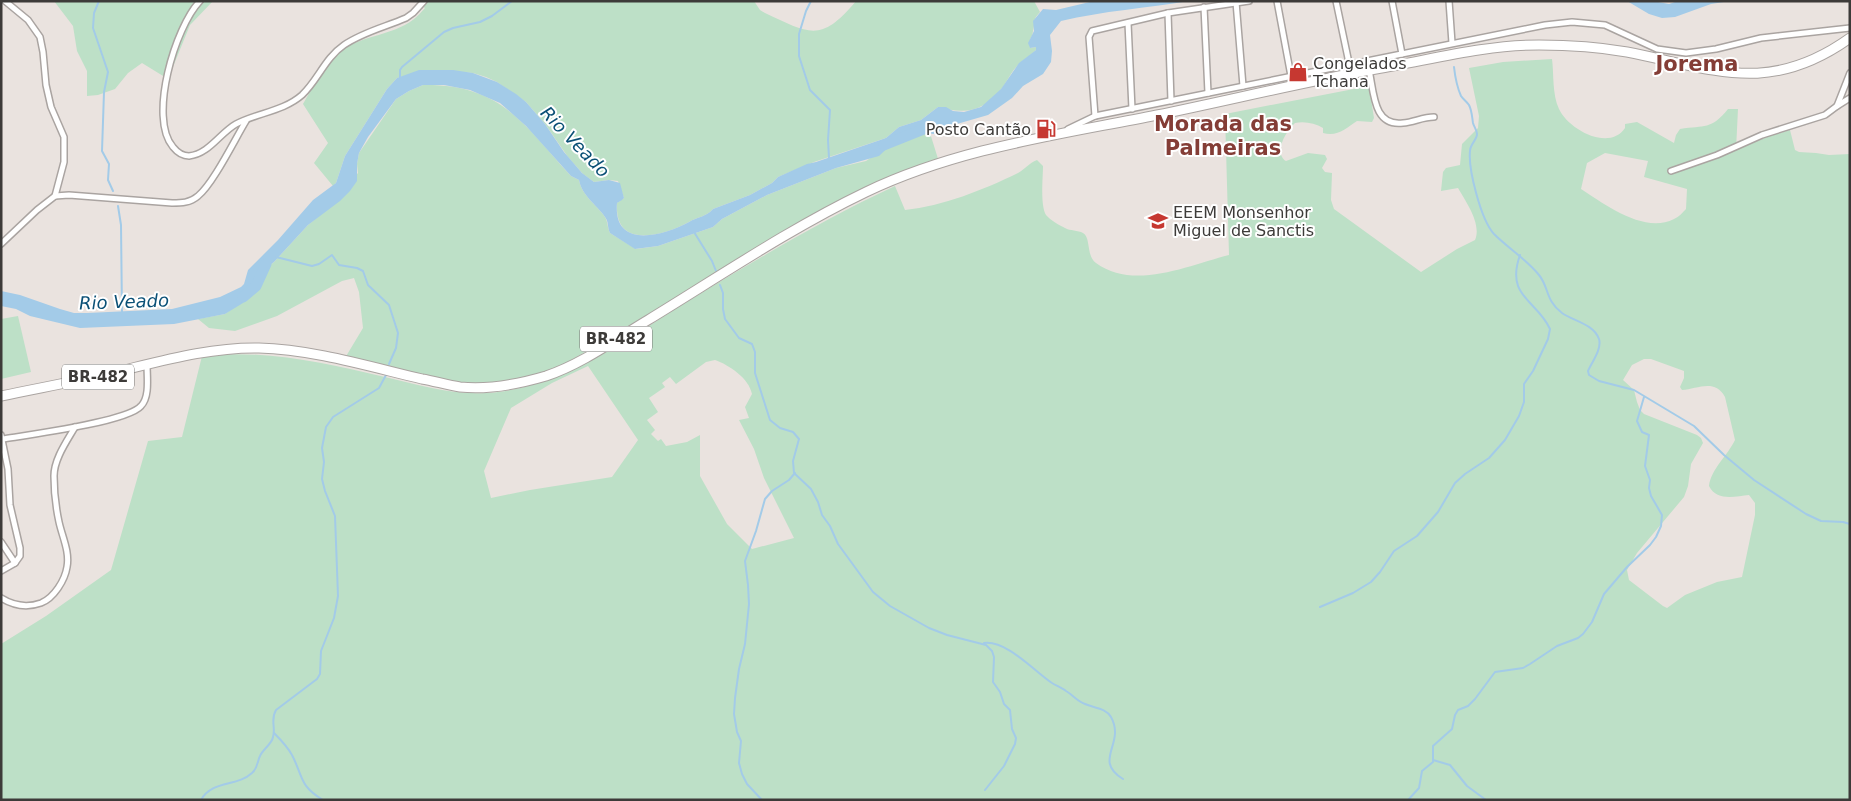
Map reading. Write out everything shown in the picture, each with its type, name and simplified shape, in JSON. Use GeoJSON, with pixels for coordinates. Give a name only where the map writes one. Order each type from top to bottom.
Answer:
{"type":"FeatureCollection","features":[{"type":"Feature","properties":{"kind":"highway","name":"BR-482"},"geometry":{"type":"LineString","coordinates":[[1,396],[194,354],[258,348],[296,351],[460,387],[508,386],[550,375],[588,356],[778,240],[864,193],[898,177],[973,152],[1369,70],[1468,52],[1536,45],[1613,50],[1714,70],[1752,74],[1785,70],[1804,64],[1820,57],[1850,38]]}},
{"type":"Feature","properties":{"kind":"street"},"geometry":{"type":"LineString","coordinates":[[5,1],[28,20],[40,37],[46,85],[52,108],[64,137],[64,162],[55,196]]}},
{"type":"Feature","properties":{"kind":"street"},"geometry":{"type":"LineString","coordinates":[[200,1],[183,28],[171,57],[165,88],[166,135],[177,152],[188,156],[200,153],[236,124],[293,101],[303,94],[332,55],[343,46],[357,37],[406,18],[424,1]]}},
{"type":"Feature","properties":{"kind":"street"},"geometry":{"type":"LineString","coordinates":[[1095,116],[1089,37],[1092,31],[1168,13],[1249,1]]}},
{"type":"Feature","properties":{"kind":"street"},"geometry":{"type":"LineString","coordinates":[[1277,1],[1291,76]]}},
{"type":"Feature","properties":{"kind":"street"},"geometry":{"type":"LineString","coordinates":[[1336,1],[1349,64]]}},
{"type":"Feature","properties":{"kind":"street"},"geometry":{"type":"LineString","coordinates":[[1392,1],[1402,54]]}},
{"type":"Feature","properties":{"kind":"street"},"geometry":{"type":"LineString","coordinates":[[1449,1],[1452,43]]}},
{"type":"Feature","properties":{"kind":"street"},"geometry":{"type":"LineString","coordinates":[[1236,2],[1243,86]]}},
{"type":"Feature","properties":{"kind":"street"},"geometry":{"type":"LineString","coordinates":[[1204,7],[1208,93]]}},
{"type":"Feature","properties":{"kind":"street"},"geometry":{"type":"LineString","coordinates":[[1168,13],[1171,101]]}},
{"type":"Feature","properties":{"kind":"street"},"geometry":{"type":"LineString","coordinates":[[1064,132],[1095,116],[1538,26],[1584,22],[1611,27],[1657,49],[1686,53],[1716,49],[1761,38],[1850,28]]}},
{"type":"Feature","properties":{"kind":"street"},"geometry":{"type":"LineString","coordinates":[[1128,23],[1132,109]]}},
{"type":"Feature","properties":{"kind":"street"},"geometry":{"type":"LineString","coordinates":[[1369,70],[1378,112],[1383,118],[1400,123],[1434,117]]}},
{"type":"Feature","properties":{"kind":"street"},"geometry":{"type":"LineString","coordinates":[[1836,106],[1850,73]]}},
{"type":"Feature","properties":{"kind":"street"},"geometry":{"type":"LineString","coordinates":[[1671,171],[1717,155],[1762,135],[1817,119],[1850,98]]}},
{"type":"Feature","properties":{"kind":"street"},"geometry":{"type":"LineString","coordinates":[[1,244],[55,196],[69,195],[172,203],[187,202],[197,197],[207,187],[246,120]]}},
{"type":"Feature","properties":{"kind":"street"},"geometry":{"type":"LineString","coordinates":[[1,572],[15,563],[20,556],[20,548],[10,505],[8,469],[2,437],[75,427],[123,416],[142,406],[147,388],[147,365]]}},
{"type":"Feature","properties":{"kind":"street"},"geometry":{"type":"LineString","coordinates":[[1,598],[10,604],[35,605],[45,601],[54,594],[62,580],[67,567],[66,547],[59,520],[54,474],[58,457],[75,427]]}},
{"type":"Feature","properties":{"kind":"street"},"geometry":{"type":"LineString","coordinates":[[1,542],[15,563]]}},
{"type":"Feature","properties":{"kind":"green space"},"geometry":{"type":"Polygon","coordinates":[[[54,1],[213,1],[190,25],[168,79],[142,63],[128,73],[115,89],[98,95],[87,96],[87,71],[77,51],[73,26],[54,1]]]}},
{"type":"Feature","properties":{"kind":"green space"},"geometry":{"type":"Polygon","coordinates":[[[415,1],[754,1],[760,10],[765,13],[793,26],[814,31],[824,29],[833,24],[856,1],[1034,1],[1040,12],[1035,20],[1030,41],[1030,48],[1036,47],[1036,50],[1016,67],[1003,87],[982,106],[966,111],[938,107],[921,120],[899,127],[886,138],[814,162],[778,177],[772,183],[750,195],[713,209],[666,232],[642,235],[632,233],[623,228],[618,218],[617,203],[624,198],[618,181],[594,182],[583,174],[526,102],[497,82],[473,73],[434,70],[397,78],[387,89],[345,156],[336,183],[333,186],[314,163],[328,143],[303,104],[322,72],[336,55],[354,43],[405,25],[414,19],[425,8],[415,1]]]}},
{"type":"Feature","properties":{"kind":"green space"},"geometry":{"type":"Polygon","coordinates":[[[1552,59],[1554,91],[1559,109],[1571,124],[1589,135],[1599,138],[1609,138],[1618,135],[1625,128],[1625,124],[1637,122],[1674,143],[1680,129],[1712,124],[1728,109],[1738,109],[1736,150],[1790,130],[1795,150],[1799,152],[1829,155],[1850,154],[1850,800],[1,800],[1,644],[46,616],[111,570],[148,441],[182,437],[202,356],[248,354],[294,359],[340,367],[435,389],[461,392],[486,393],[514,389],[542,382],[595,358],[768,253],[844,211],[895,186],[905,210],[919,208],[977,191],[1018,173],[1037,160],[1043,166],[1042,198],[1046,215],[1052,221],[1065,228],[1081,232],[1085,235],[1091,256],[1096,263],[1111,271],[1127,275],[1162,273],[1229,255],[1225,114],[1364,87],[1369,87],[1374,118],[1372,122],[1357,121],[1342,131],[1333,134],[1323,133],[1323,128],[1317,125],[1306,122],[1295,123],[1282,142],[1282,157],[1286,161],[1308,153],[1325,155],[1327,159],[1322,168],[1325,172],[1332,173],[1331,200],[1334,209],[1421,272],[1475,240],[1477,234],[1475,220],[1458,188],[1441,191],[1443,172],[1446,168],[1460,165],[1462,144],[1478,128],[1479,116],[1469,68],[1503,62],[1552,59]],[[1605,153],[1587,163],[1581,189],[1626,216],[1650,223],[1662,223],[1676,218],[1686,209],[1687,189],[1644,177],[1648,161],[1605,153]],[[1644,359],[1632,365],[1623,380],[1634,390],[1640,410],[1644,414],[1697,435],[1703,443],[1691,464],[1688,486],[1684,497],[1637,553],[1627,570],[1629,580],[1667,608],[1685,595],[1717,582],[1742,577],[1755,515],[1755,503],[1749,495],[1722,496],[1712,491],[1709,486],[1716,468],[1735,440],[1725,397],[1721,391],[1711,386],[1682,390],[1680,387],[1684,378],[1684,371],[1651,359],[1644,359]],[[715,360],[706,362],[676,384],[670,377],[662,383],[665,387],[649,398],[658,412],[647,420],[655,430],[651,434],[658,441],[661,439],[666,446],[687,442],[700,435],[700,476],[727,524],[752,549],[794,538],[764,478],[754,449],[739,420],[749,418],[745,407],[752,394],[750,388],[738,373],[726,365],[715,360]],[[588,366],[552,383],[511,408],[484,471],[491,498],[612,477],[638,440],[588,366]]]}},
{"type":"Feature","properties":{"kind":"green space"},"geometry":{"type":"Polygon","coordinates":[[[423,85],[450,86],[473,91],[509,111],[524,124],[571,176],[579,180],[583,191],[605,217],[610,233],[636,249],[658,246],[713,227],[722,219],[767,195],[836,168],[866,161],[907,133],[917,130],[930,133],[939,162],[874,187],[566,363],[545,372],[512,381],[489,384],[461,383],[411,374],[345,358],[363,328],[359,292],[354,278],[342,281],[277,316],[235,331],[209,328],[198,319],[225,314],[251,295],[266,268],[318,217],[358,173],[359,153],[396,99],[423,85]]]}},
{"type":"Feature","properties":{"kind":"green space"},"geometry":{"type":"Polygon","coordinates":[[[18,316],[31,372],[1,379],[1,319],[18,316]]]}},
{"type":"Feature","properties":{"kind":"water"},"geometry":{"type":"Polygon","coordinates":[[[1094,1],[1189,1],[1061,21],[1050,35],[1051,62],[1043,74],[1023,86],[1012,98],[988,115],[943,128],[938,133],[933,134],[917,130],[907,133],[896,140],[879,156],[836,168],[767,195],[722,219],[713,227],[658,246],[635,249],[610,233],[606,219],[583,191],[579,180],[571,176],[526,126],[500,103],[470,90],[444,85],[423,85],[396,99],[368,137],[359,153],[357,181],[350,191],[308,225],[274,262],[266,268],[251,295],[243,303],[225,314],[174,324],[80,328],[30,316],[16,309],[1,306],[1,291],[20,295],[74,313],[172,309],[220,297],[241,287],[244,284],[248,270],[278,240],[313,200],[336,183],[345,156],[387,89],[397,78],[419,70],[453,70],[473,73],[497,82],[516,94],[526,102],[545,124],[564,152],[582,173],[594,182],[609,180],[620,183],[624,198],[617,203],[618,218],[623,228],[631,233],[654,235],[678,227],[713,209],[750,195],[772,183],[778,177],[807,164],[886,138],[899,127],[921,120],[938,107],[946,107],[953,111],[964,112],[981,107],[1001,89],[1019,63],[1036,50],[1036,47],[1030,48],[1028,43],[1034,31],[1033,21],[1043,9],[1056,10],[1094,1]]]}},
{"type":"Feature","properties":{"kind":"water"},"geometry":{"type":"Polygon","coordinates":[[[1627,1],[1653,1],[1669,4],[1678,1],[1730,1],[1711,4],[1675,17],[1662,18],[1649,14],[1627,1]]]}},
{"type":"Feature","properties":{"kind":"waterway"},"geometry":{"type":"LineString","coordinates":[[99,1],[94,13],[93,28],[108,72],[104,92],[102,151],[109,164],[108,180],[113,191]]}},
{"type":"Feature","properties":{"kind":"waterway"},"geometry":{"type":"LineString","coordinates":[[400,78],[402,67],[444,32],[480,22],[492,16],[512,1]]}},
{"type":"Feature","properties":{"kind":"waterway"},"geometry":{"type":"LineString","coordinates":[[811,1],[799,34],[799,56],[810,90],[830,110],[829,158]]}},
{"type":"Feature","properties":{"kind":"waterway"},"geometry":{"type":"LineString","coordinates":[[1454,67],[1461,96],[1470,107],[1477,133],[1470,149],[1470,159],[1476,194],[1484,218],[1494,234],[1539,275],[1557,308],[1567,316],[1588,326],[1596,334],[1600,343],[1588,371],[1589,375],[1599,381],[1634,390],[1694,426],[1754,480],[1806,514],[1821,521],[1850,524]]}},
{"type":"Feature","properties":{"kind":"waterway","name":"Rio Veado"},"geometry":{"type":"LineString","coordinates":[[884,145],[934,125]]}},
{"type":"Feature","properties":{"kind":"waterway"},"geometry":{"type":"LineString","coordinates":[[118,206],[121,225],[122,314]]}},
{"type":"Feature","properties":{"kind":"waterway"},"geometry":{"type":"LineString","coordinates":[[694,232],[716,271]]}},
{"type":"Feature","properties":{"kind":"waterway"},"geometry":{"type":"LineString","coordinates":[[276,257],[312,266],[319,264],[332,255],[339,265],[363,271],[368,285],[389,305],[398,333],[396,348],[389,364]]}},
{"type":"Feature","properties":{"kind":"waterway"},"geometry":{"type":"LineString","coordinates":[[1320,607],[1353,593],[1371,582],[1394,551],[1417,536],[1438,512],[1455,483],[1489,458],[1505,440],[1519,416],[1524,402],[1524,384],[1533,371],[1548,339],[1550,329],[1538,311],[1519,289],[1516,269],[1520,255]]}},
{"type":"Feature","properties":{"kind":"waterway","name":"Rio Veado"},"geometry":{"type":"LineString","coordinates":[[243,297],[256,286],[266,264]]}},
{"type":"Feature","properties":{"kind":"waterway"},"geometry":{"type":"LineString","coordinates":[[720,285],[723,293],[725,319],[739,338],[752,344],[755,352],[755,373],[770,420],[780,428],[793,432],[799,439],[793,461],[794,473],[811,489],[822,515],[830,526],[838,544],[873,592],[890,606],[929,628],[947,635],[986,645],[992,651],[994,657],[993,682],[1000,692],[1004,704],[1010,710],[1012,729],[1016,738],[1004,766],[985,790]]}},
{"type":"Feature","properties":{"kind":"waterway"},"geometry":{"type":"LineString","coordinates":[[201,800],[212,789],[239,780],[254,771],[261,753],[272,740],[274,733],[273,717],[276,710],[317,679],[320,674],[321,651],[334,618],[338,596],[335,516],[322,479],[324,462],[322,448],[326,427],[333,417],[379,388],[386,375]]}},
{"type":"Feature","properties":{"kind":"waterway"},"geometry":{"type":"LineString","coordinates":[[1408,800],[1419,788],[1422,771],[1433,762],[1433,746],[1452,729],[1458,710],[1468,706],[1475,699],[1495,672],[1523,668],[1557,646],[1578,638],[1583,634],[1592,622],[1604,594],[1656,537],[1661,526],[1662,515],[1651,496],[1650,480],[1645,466],[1649,435],[1642,432],[1637,421],[1644,397]]}},
{"type":"Feature","properties":{"kind":"waterway"},"geometry":{"type":"LineString","coordinates":[[762,800],[747,784],[742,774],[739,763],[741,741],[737,732],[734,714],[749,604],[745,561],[765,499],[795,473]]}},
{"type":"Feature","properties":{"kind":"waterway"},"geometry":{"type":"LineString","coordinates":[[984,643],[993,643],[1011,651],[1052,683],[1080,701],[1109,714],[1115,727],[1110,765],[1114,772],[1123,779]]}},
{"type":"Feature","properties":{"kind":"waterway"},"geometry":{"type":"LineString","coordinates":[[274,733],[290,752],[306,785],[315,795],[323,800]]}},
{"type":"Feature","properties":{"kind":"waterway"},"geometry":{"type":"LineString","coordinates":[[1433,760],[1450,765],[1467,786],[1486,800]]}},
{"type":"Feature","properties":{"kind":"place","name":"Congelados Tchana"},"geometry":{"type":"Point","coordinates":[1298,72]}},
{"type":"Feature","properties":{"kind":"place","name":"Posto Cantão"},"geometry":{"type":"Point","coordinates":[1046,129]}},
{"type":"Feature","properties":{"kind":"place","name":"EEEM Monsenhor Miguel de Sanctis"},"geometry":{"type":"Point","coordinates":[1158,221]}},
{"type":"Feature","properties":{"kind":"district","name":"Jorema"},"geometry":{"type":"Point","coordinates":[1697,64]}},
{"type":"Feature","properties":{"kind":"district","name":"Morada das Palmeiras"},"geometry":{"type":"Point","coordinates":[1223,136]}}]}
